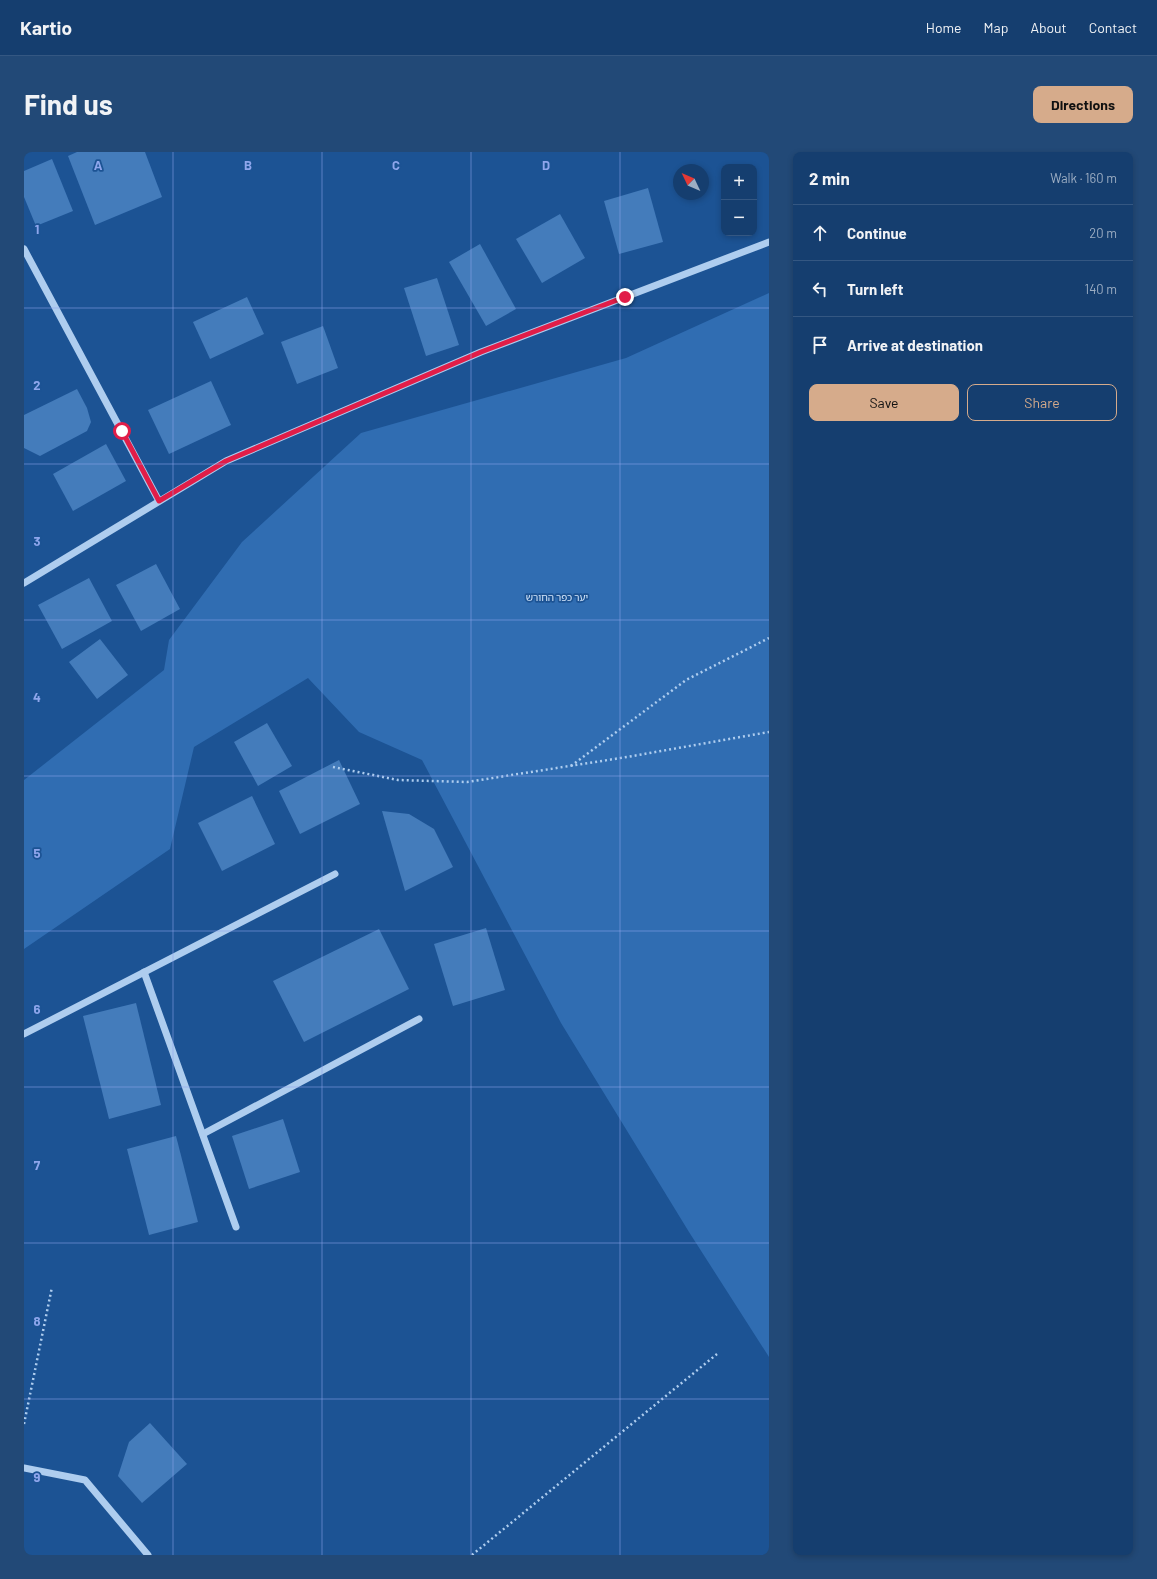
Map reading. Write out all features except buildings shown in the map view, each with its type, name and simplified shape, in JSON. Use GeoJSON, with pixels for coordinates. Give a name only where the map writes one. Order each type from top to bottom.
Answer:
{"type":"FeatureCollection","features":[{"type":"Feature","properties":{"kind":"street"},"geometry":{"type":"LineString","coordinates":[[24,583],[226,461],[467,358],[769,242]]}},
{"type":"Feature","properties":{"kind":"street"},"geometry":{"type":"LineString","coordinates":[[24,249],[159,501]]}},
{"type":"Feature","properties":{"kind":"street"},"geometry":{"type":"LineString","coordinates":[[24,1034],[335,874]]}},
{"type":"Feature","properties":{"kind":"street"},"geometry":{"type":"LineString","coordinates":[[144,972],[236,1227]]}},
{"type":"Feature","properties":{"kind":"street"},"geometry":{"type":"LineString","coordinates":[[202,1134],[419,1019]]}},
{"type":"Feature","properties":{"kind":"street"},"geometry":{"type":"LineString","coordinates":[[24,1468],[84,1480],[148,1555]]}},
{"type":"Feature","properties":{"kind":"path"},"geometry":{"type":"LineString","coordinates":[[571,766],[686,680],[769,638]]}},
{"type":"Feature","properties":{"kind":"path"},"geometry":{"type":"LineString","coordinates":[[333,767],[398,780],[467,782],[571,766],[769,732]]}},
{"type":"Feature","properties":{"kind":"path"},"geometry":{"type":"LineString","coordinates":[[24,1424],[52,1287]]}},
{"type":"Feature","properties":{"kind":"path"},"geometry":{"type":"LineString","coordinates":[[472,1555],[717,1354]]}},
{"type":"Feature","properties":{"kind":"green space","name":"יער כפר החורש"},"geometry":{"type":"Polygon","coordinates":[[[769,293],[769,1357],[689,1232],[561,1023],[422,760],[359,732],[308,678],[194,747],[170,849],[24,949],[24,780],[164,670],[169,640],[242,542],[361,433],[626,358],[769,293]]]}},
{"type":"Feature","properties":{"kind":"route"},"geometry":{"type":"LineString","coordinates":[[122,431],[159,501],[226,461],[481,352],[625,297]]}}]}
